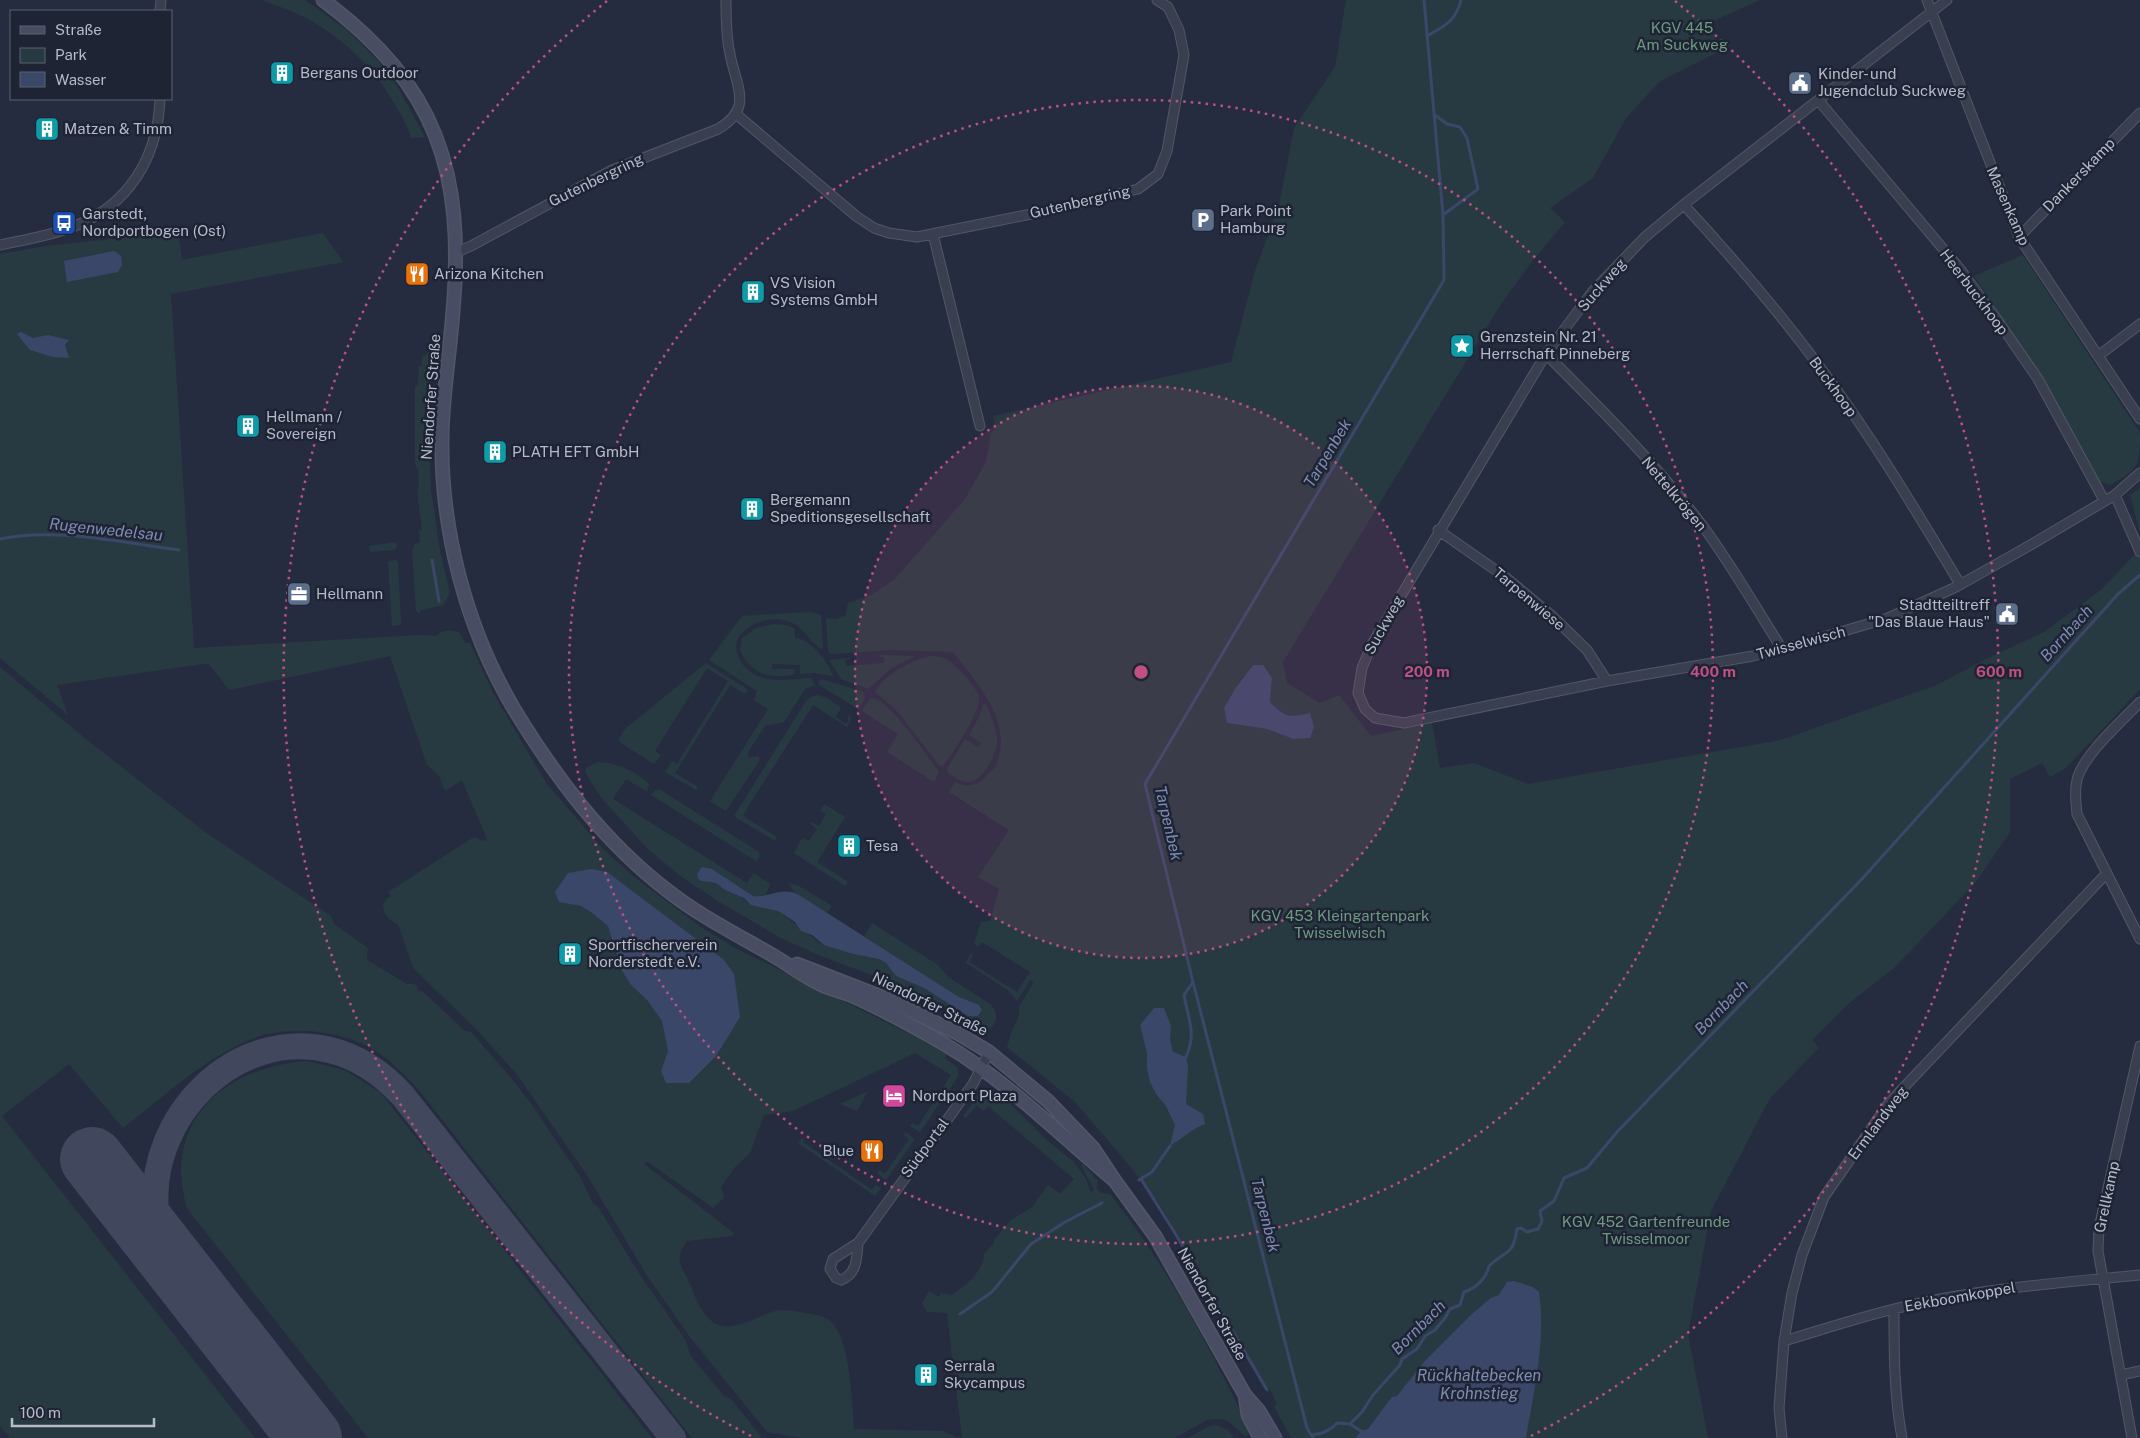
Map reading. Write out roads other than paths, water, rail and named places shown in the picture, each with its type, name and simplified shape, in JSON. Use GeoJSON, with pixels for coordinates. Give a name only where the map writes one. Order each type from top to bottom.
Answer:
{"type":"FeatureCollection","features":[{"type":"Feature","properties":{"kind":"main road","name":"Niendorfer Straße"},"geometry":{"type":"LineString","coordinates":[[323,0],[350,20],[387,56],[420,103],[441,147],[449,176],[456,221],[457,252],[454,308],[442,433],[444,487],[453,546],[471,611],[491,663],[514,707],[557,775],[612,841],[669,892],[708,919],[821,984],[851,996],[949,1047],[1035,1111],[1115,1181]]}},
{"type":"Feature","properties":{"kind":"main road","name":"Niendorfer Straße"},"geometry":{"type":"LineString","coordinates":[[771,954],[900,1005],[959,1034],[989,1052],[1048,1101],[1093,1148],[1155,1236],[1245,1395],[1259,1411],[1274,1438]]}},
{"type":"Feature","properties":{"kind":"main road","name":"Niendorfer Straße"},"geometry":{"type":"LineString","coordinates":[[1245,1395],[1248,1415],[1260,1438]]}},
{"type":"Feature","properties":{"kind":"street"},"geometry":{"type":"LineString","coordinates":[[726,0],[726,33],[740,96],[736,114]]}},
{"type":"Feature","properties":{"kind":"street","name":"Gutenbergring"},"geometry":{"type":"LineString","coordinates":[[457,252],[610,171],[718,129],[729,122],[736,114],[837,201],[874,228],[902,236],[917,237],[933,234],[1056,209],[1138,189],[1158,174],[1167,152],[1184,55],[1180,30],[1169,3],[1157,0]]}},
{"type":"Feature","properties":{"kind":"street","name":"Masenkamp"},"geometry":{"type":"LineString","coordinates":[[1927,0],[2018,236],[2140,419]]}},
{"type":"Feature","properties":{"kind":"street","name":"Suckweg"},"geometry":{"type":"LineString","coordinates":[[1358,693],[1359,678],[1372,644],[1438,530],[1546,354],[1593,291],[1644,237],[1947,0]]}},
{"type":"Feature","properties":{"kind":"street"},"geometry":{"type":"LineString","coordinates":[[0,245],[61,232],[98,216],[116,203],[133,183],[149,155],[160,119],[160,100]]}},
{"type":"Feature","properties":{"kind":"street","name":"Heerbuckhoop"},"geometry":{"type":"LineString","coordinates":[[1819,101],[1960,269],[1998,321],[2038,379],[2104,500]]}},
{"type":"Feature","properties":{"kind":"street","name":"Dankerskamp"},"geometry":{"type":"LineString","coordinates":[[2018,236],[2140,113]]}},
{"type":"Feature","properties":{"kind":"street","name":"Buckhoop"},"geometry":{"type":"LineString","coordinates":[[1684,205],[1726,251],[1816,361],[1860,424],[1960,584]]}},
{"type":"Feature","properties":{"kind":"street"},"geometry":{"type":"LineString","coordinates":[[933,234],[980,426]]}},
{"type":"Feature","properties":{"kind":"street"},"geometry":{"type":"LineString","coordinates":[[2098,356],[2140,324]]}},
{"type":"Feature","properties":{"kind":"street","name":"Nettelkrögen"},"geometry":{"type":"LineString","coordinates":[[1546,354],[1607,416],[1668,484],[1702,526],[1782,649]]}},
{"type":"Feature","properties":{"kind":"street","name":"Twisselwisch"},"geometry":{"type":"LineString","coordinates":[[1358,693],[1365,709],[1376,718],[1404,723],[1607,681],[1782,649],[1888,618],[1960,584],[2115,495],[2137,475]]}},
{"type":"Feature","properties":{"kind":"street"},"geometry":{"type":"LineString","coordinates":[[2115,495],[2140,552]]}},
{"type":"Feature","properties":{"kind":"street","name":"Tarpenwiese"},"geometry":{"type":"LineString","coordinates":[[1438,530],[1504,576],[1551,615],[1587,650],[1607,681]]}},
{"type":"Feature","properties":{"kind":"street"},"geometry":{"type":"LineString","coordinates":[[2140,702],[2093,751],[2077,778],[2074,796],[2077,814],[2140,939]]}},
{"type":"Feature","properties":{"kind":"street","name":"Ermlandweg"},"geometry":{"type":"LineString","coordinates":[[1782,1438],[1779,1408],[1784,1341],[1792,1293],[1802,1255],[1824,1197],[1889,1103],[2107,873]]}},
{"type":"Feature","properties":{"kind":"street","name":"Grellkamp"},"geometry":{"type":"LineString","coordinates":[[2132,1438],[2098,1251],[2099,1228],[2140,1046]]}},
{"type":"Feature","properties":{"kind":"street","name":"Südportal"},"geometry":{"type":"LineString","coordinates":[[858,1243],[973,1084],[989,1052]]}},
{"type":"Feature","properties":{"kind":"street","name":"Eekboomkoppel"},"geometry":{"type":"LineString","coordinates":[[1784,1341],[1894,1309],[1993,1290],[2140,1275]]}},
{"type":"Feature","properties":{"kind":"street"},"geometry":{"type":"LineString","coordinates":[[1894,1309],[1894,1364],[1898,1418],[1902,1438]]}},
{"type":"Feature","properties":{"kind":"street"},"geometry":{"type":"LineString","coordinates":[[2121,1375],[2140,1371]]}},
{"type":"Feature","properties":{"kind":"water"},"geometry":{"type":"Polygon","coordinates":[[[114,251],[121,256],[122,265],[118,272],[67,282],[64,261],[114,251]]]}},
{"type":"Feature","properties":{"kind":"water"},"geometry":{"type":"Polygon","coordinates":[[[21,332],[33,338],[48,335],[69,340],[65,345],[69,358],[53,357],[30,350],[17,334],[21,332]]]}},
{"type":"Feature","properties":{"kind":"water"},"geometry":{"type":"Polygon","coordinates":[[[1253,665],[1263,665],[1272,678],[1270,702],[1280,711],[1292,716],[1310,713],[1314,727],[1310,738],[1293,739],[1267,729],[1227,723],[1224,708],[1235,689],[1253,665]]]}},
{"type":"Feature","properties":{"kind":"water"},"geometry":{"type":"Polygon","coordinates":[[[702,867],[712,869],[753,896],[781,892],[799,895],[959,997],[979,1005],[982,1010],[978,1016],[968,1016],[924,988],[896,976],[886,963],[879,959],[853,954],[824,945],[812,935],[801,931],[795,922],[778,911],[751,905],[744,898],[725,890],[716,883],[701,881],[697,874],[702,867]]]}},
{"type":"Feature","properties":{"kind":"water"},"geometry":{"type":"Polygon","coordinates":[[[591,869],[607,872],[724,960],[734,974],[740,1017],[716,1056],[689,1083],[666,1083],[661,1071],[668,1051],[662,1021],[647,1000],[631,985],[621,969],[608,926],[581,906],[559,902],[555,892],[568,873],[591,869]]]}},
{"type":"Feature","properties":{"kind":"water"},"geometry":{"type":"Polygon","coordinates":[[[1154,1008],[1164,1008],[1171,1026],[1170,1040],[1173,1052],[1186,1057],[1188,1067],[1186,1104],[1203,1114],[1205,1124],[1170,1146],[1175,1125],[1166,1106],[1156,1094],[1150,1082],[1147,1068],[1147,1053],[1140,1025],[1154,1008]]]}},
{"type":"Feature","properties":{"kind":"water","name":"Rückhaltebecken Krohnstieg"},"geometry":{"type":"Polygon","coordinates":[[[1514,1281],[1533,1287],[1539,1292],[1541,1310],[1538,1365],[1526,1438],[1356,1438],[1361,1431],[1368,1429],[1392,1397],[1397,1396],[1424,1362],[1472,1314],[1491,1298],[1499,1295],[1507,1282],[1514,1281]]]}},
{"type":"Feature","properties":{"kind":"waterway","name":"Tarpenbek"},"geometry":{"type":"LineString","coordinates":[[1313,1438],[1307,1428],[1193,982],[1145,784],[1444,280],[1443,215],[1424,0]]}},
{"type":"Feature","properties":{"kind":"waterway","name":"Tarpenbek"},"geometry":{"type":"LineString","coordinates":[[1427,36],[1453,18],[1461,0]]}},
{"type":"Feature","properties":{"kind":"waterway","name":"Tarpenbek"},"geometry":{"type":"LineString","coordinates":[[1435,115],[1447,124],[1460,127],[1467,138],[1478,189],[1443,215]]}},
{"type":"Feature","properties":{"kind":"waterway","name":"Rugenwedelsau"},"geometry":{"type":"LineString","coordinates":[[0,539],[21,536],[66,535],[179,550]]}},
{"type":"Feature","properties":{"kind":"waterway"},"geometry":{"type":"LineString","coordinates":[[432,560],[439,601]]}},
{"type":"Feature","properties":{"kind":"waterway","name":"Bornbach"},"geometry":{"type":"LineString","coordinates":[[1363,1438],[1361,1431],[1350,1424],[1400,1365],[1402,1359],[1417,1349],[1425,1336],[1435,1330],[1450,1309],[1460,1305],[1464,1292],[1480,1282],[1486,1275],[1489,1266],[1511,1249],[1517,1229],[1521,1228],[1527,1232],[1538,1229],[1542,1221],[1540,1211],[1554,1201],[1564,1178],[1587,1168],[1617,1132],[1861,880],[2118,594],[2140,575]]}},
{"type":"Feature","properties":{"kind":"waterway"},"geometry":{"type":"LineString","coordinates":[[1186,1057],[1191,1033],[1184,995],[1193,982]]}},
{"type":"Feature","properties":{"kind":"waterway"},"geometry":{"type":"LineString","coordinates":[[1139,1180],[1152,1172],[1170,1146]]}},
{"type":"Feature","properties":{"kind":"waterway"},"geometry":{"type":"LineString","coordinates":[[1141,1179],[1175,1233],[1267,1390]]}},
{"type":"Feature","properties":{"kind":"waterway"},"geometry":{"type":"LineString","coordinates":[[960,1314],[992,1292],[1031,1244],[1065,1222],[1102,1203]]}},
{"type":"Feature","properties":{"kind":"waterway"},"geometry":{"type":"LineString","coordinates":[[1312,1435],[1326,1432],[1337,1423],[1350,1424]]}},
{"type":"Feature","properties":{"kind":"place","name":"Bergans Outdoor"},"geometry":{"type":"Point","coordinates":[282,73]}},
{"type":"Feature","properties":{"kind":"place","name":"Kinder- und Jugendclub Suckweg"},"geometry":{"type":"Point","coordinates":[1800,83]}},
{"type":"Feature","properties":{"kind":"place","name":"Matzen & Timm"},"geometry":{"type":"Point","coordinates":[47,129]}},
{"type":"Feature","properties":{"kind":"place","name":"Park Point Hamburg"},"geometry":{"type":"Point","coordinates":[1203,220]}},
{"type":"Feature","properties":{"kind":"place","name":"Garstedt, Nordportbogen (Ost)"},"geometry":{"type":"Point","coordinates":[64,223]}},
{"type":"Feature","properties":{"kind":"place","name":"Arizona Kitchen"},"geometry":{"type":"Point","coordinates":[417,274]}},
{"type":"Feature","properties":{"kind":"place","name":"VS Vision Systems GmbH"},"geometry":{"type":"Point","coordinates":[753,292]}},
{"type":"Feature","properties":{"kind":"place","name":"Grenzstein Nr. 21 Herrschaft Pinneberg"},"geometry":{"type":"Point","coordinates":[1462,346]}},
{"type":"Feature","properties":{"kind":"place","name":"Hellmann / Sovereign"},"geometry":{"type":"Point","coordinates":[248,426]}},
{"type":"Feature","properties":{"kind":"place","name":"PLATH EFT GmbH"},"geometry":{"type":"Point","coordinates":[495,452]}},
{"type":"Feature","properties":{"kind":"place","name":"Bergemann Speditionsgesellschaft"},"geometry":{"type":"Point","coordinates":[752,509]}},
{"type":"Feature","properties":{"kind":"place","name":"Hellmann"},"geometry":{"type":"Point","coordinates":[299,594]}},
{"type":"Feature","properties":{"kind":"place","name":"Stadtteiltreff \"Das Blaue Haus\""},"geometry":{"type":"Point","coordinates":[2007,614]}},
{"type":"Feature","properties":{"kind":"place","name":"Tesa"},"geometry":{"type":"Point","coordinates":[849,846]}},
{"type":"Feature","properties":{"kind":"place","name":"Sportfischerverein Norderstedt e.V."},"geometry":{"type":"Point","coordinates":[570,954]}},
{"type":"Feature","properties":{"kind":"place","name":"Nordport Plaza"},"geometry":{"type":"Point","coordinates":[894,1096]}},
{"type":"Feature","properties":{"kind":"place","name":"Blue"},"geometry":{"type":"Point","coordinates":[872,1151]}},
{"type":"Feature","properties":{"kind":"place","name":"Serrala Skycampus"},"geometry":{"type":"Point","coordinates":[926,1375]}},
{"type":"Feature","properties":{"kind":"park label","name":"KGV 445 Am Suckweg"},"geometry":{"type":"Point","coordinates":[1682,36]}},
{"type":"Feature","properties":{"kind":"park label","name":"KGV 453 Kleingartenpark Twisselwisch"},"geometry":{"type":"Point","coordinates":[1340,924]}},
{"type":"Feature","properties":{"kind":"park label","name":"KGV 452 Gartenfreunde Twisselmoor"},"geometry":{"type":"Point","coordinates":[1646,1230]}}]}
